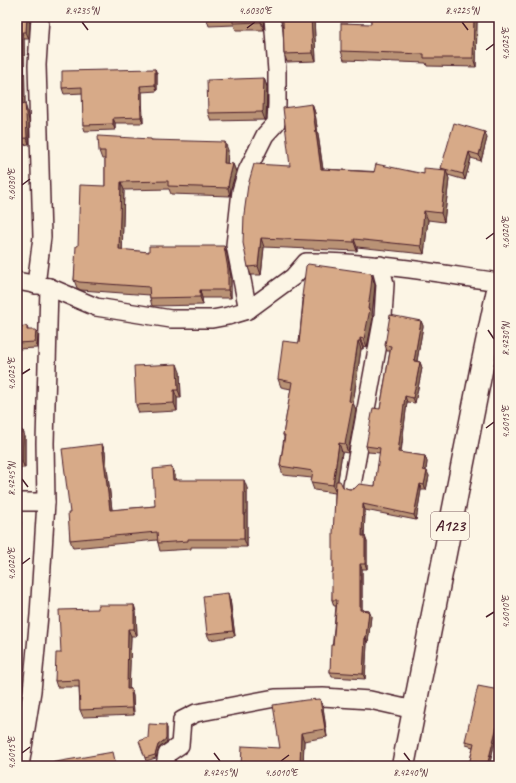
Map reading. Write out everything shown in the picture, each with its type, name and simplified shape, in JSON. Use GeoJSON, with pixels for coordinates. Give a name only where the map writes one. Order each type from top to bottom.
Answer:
{"type":"FeatureCollection","features":[{"type":"Feature","properties":{"kind":"highway","name":"A123"},"geometry":{"type":"LineString","coordinates":[[403,766],[499,285]]}},
{"type":"Feature","properties":{"kind":"street"},"geometry":{"type":"LineString","coordinates":[[20,766],[32,691],[40,615],[46,502],[42,238],[37,65],[40,17]]}},
{"type":"Feature","properties":{"kind":"street"},"geometry":{"type":"LineString","coordinates":[[248,310],[236,244],[241,191],[247,171],[266,135],[276,123],[278,104],[273,17]]}},
{"type":"Feature","properties":{"kind":"street"},"geometry":{"type":"LineString","coordinates":[[17,281],[42,286],[96,307],[171,319],[212,319],[248,310],[293,277],[306,262],[380,265],[499,282]]}},
{"type":"Feature","properties":{"kind":"street"},"geometry":{"type":"LineString","coordinates":[[352,485],[383,317],[385,284],[380,265]]}},
{"type":"Feature","properties":{"kind":"street"},"geometry":{"type":"LineString","coordinates":[[17,502],[46,502]]}},
{"type":"Feature","properties":{"kind":"street"},"geometry":{"type":"LineString","coordinates":[[165,766],[167,754],[180,745],[182,720],[196,713],[275,698],[370,700],[414,710]]}},
{"type":"Feature","properties":{"kind":"building"},"geometry":{"type":"Polygon","coordinates":[[[17,17],[27,17],[26,32],[22,32],[22,105],[25,104],[27,138],[17,139],[17,17]]]}},
{"type":"Feature","properties":{"kind":"building"},"geometry":{"type":"Polygon","coordinates":[[[206,17],[261,17],[261,22],[233,23],[233,18],[206,17]]]}},
{"type":"Feature","properties":{"kind":"building"},"geometry":{"type":"Polygon","coordinates":[[[281,17],[311,17],[313,53],[284,54],[283,21],[281,22],[281,17]]]}},
{"type":"Feature","properties":{"kind":"building"},"geometry":{"type":"Polygon","coordinates":[[[371,17],[474,17],[473,58],[424,58],[424,54],[341,51],[341,23],[371,24],[371,17]]]}},
{"type":"Feature","properties":{"kind":"building"},"geometry":{"type":"Polygon","coordinates":[[[155,69],[155,85],[140,86],[141,117],[113,118],[113,124],[83,125],[82,87],[62,88],[62,71],[155,69]]]}},
{"type":"Feature","properties":{"kind":"building"},"geometry":{"type":"Polygon","coordinates":[[[264,78],[262,112],[208,113],[207,80],[264,78]]]}},
{"type":"Feature","properties":{"kind":"building"},"geometry":{"type":"Polygon","coordinates":[[[312,104],[321,169],[374,172],[376,164],[424,174],[424,168],[446,170],[441,213],[424,211],[421,246],[354,239],[354,242],[261,238],[258,266],[248,267],[243,243],[244,214],[248,185],[254,164],[290,166],[283,108],[312,104]]]}},
{"type":"Feature","properties":{"kind":"building"},"geometry":{"type":"Polygon","coordinates":[[[454,123],[485,132],[479,155],[469,152],[463,174],[441,168],[454,123]]]}},
{"type":"Feature","properties":{"kind":"building"},"geometry":{"type":"Polygon","coordinates":[[[98,136],[151,140],[225,142],[224,163],[233,164],[228,188],[168,186],[168,181],[121,182],[119,249],[149,252],[149,246],[224,246],[228,269],[228,290],[200,290],[200,297],[150,298],[149,287],[79,282],[74,280],[76,246],[78,246],[80,185],[105,186],[105,151],[99,151],[98,136]]]}},
{"type":"Feature","properties":{"kind":"building"},"geometry":{"type":"Polygon","coordinates":[[[308,264],[371,273],[372,277],[368,309],[370,309],[364,339],[360,338],[360,341],[358,341],[349,401],[353,402],[345,444],[339,443],[333,485],[311,482],[313,471],[280,466],[285,435],[283,435],[292,382],[278,379],[283,341],[299,343],[304,296],[302,296],[306,266],[308,264]]]}},
{"type":"Feature","properties":{"kind":"building"},"geometry":{"type":"Polygon","coordinates":[[[390,315],[421,321],[414,361],[420,362],[413,398],[405,396],[398,452],[425,456],[423,470],[427,471],[424,485],[420,484],[414,515],[363,504],[362,536],[365,536],[365,564],[360,564],[360,610],[369,611],[365,637],[363,674],[330,672],[331,645],[333,645],[337,600],[332,600],[333,533],[336,481],[340,481],[343,487],[349,489],[354,489],[359,484],[375,486],[380,448],[366,446],[373,408],[380,409],[391,346],[385,345],[390,315]]]}},
{"type":"Feature","properties":{"kind":"building"},"geometry":{"type":"Polygon","coordinates":[[[27,326],[27,330],[36,330],[35,342],[17,343],[17,327],[27,326]]]}},
{"type":"Feature","properties":{"kind":"building"},"geometry":{"type":"Polygon","coordinates":[[[177,364],[178,390],[174,390],[174,403],[136,405],[134,366],[177,364]]]}},
{"type":"Feature","properties":{"kind":"building"},"geometry":{"type":"Polygon","coordinates":[[[17,431],[23,431],[22,462],[17,462],[17,431]]]}},
{"type":"Feature","properties":{"kind":"building"},"geometry":{"type":"Polygon","coordinates":[[[102,444],[110,510],[155,506],[153,469],[172,467],[173,480],[244,480],[244,539],[188,539],[188,541],[158,543],[157,532],[70,540],[68,513],[70,513],[62,449],[102,444]]]}},
{"type":"Feature","properties":{"kind":"building"},"geometry":{"type":"Polygon","coordinates":[[[228,593],[233,631],[207,634],[203,596],[228,593]]]}},
{"type":"Feature","properties":{"kind":"building"},"geometry":{"type":"Polygon","coordinates":[[[98,605],[134,605],[134,629],[128,629],[127,689],[131,689],[132,708],[80,710],[79,680],[55,681],[56,653],[61,653],[59,610],[98,609],[98,605]]]}},
{"type":"Feature","properties":{"kind":"building"},"geometry":{"type":"Polygon","coordinates":[[[478,686],[499,690],[499,727],[497,726],[487,766],[469,765],[474,743],[465,741],[478,686]]]}},
{"type":"Feature","properties":{"kind":"building"},"geometry":{"type":"Polygon","coordinates":[[[320,699],[325,729],[301,733],[300,766],[241,766],[242,746],[280,748],[273,705],[320,699]]]}},
{"type":"Feature","properties":{"kind":"building"},"geometry":{"type":"Polygon","coordinates":[[[149,724],[166,725],[166,739],[158,745],[155,755],[145,758],[139,741],[148,738],[149,724]]]}},
{"type":"Feature","properties":{"kind":"building"},"geometry":{"type":"Polygon","coordinates":[[[113,752],[116,765],[50,766],[50,763],[113,752]]]}},
{"type":"Feature","properties":{"kind":"building"},"geometry":{"type":"Polygon","coordinates":[[[354,763],[354,766],[338,766],[338,764],[354,763]]]}}]}
